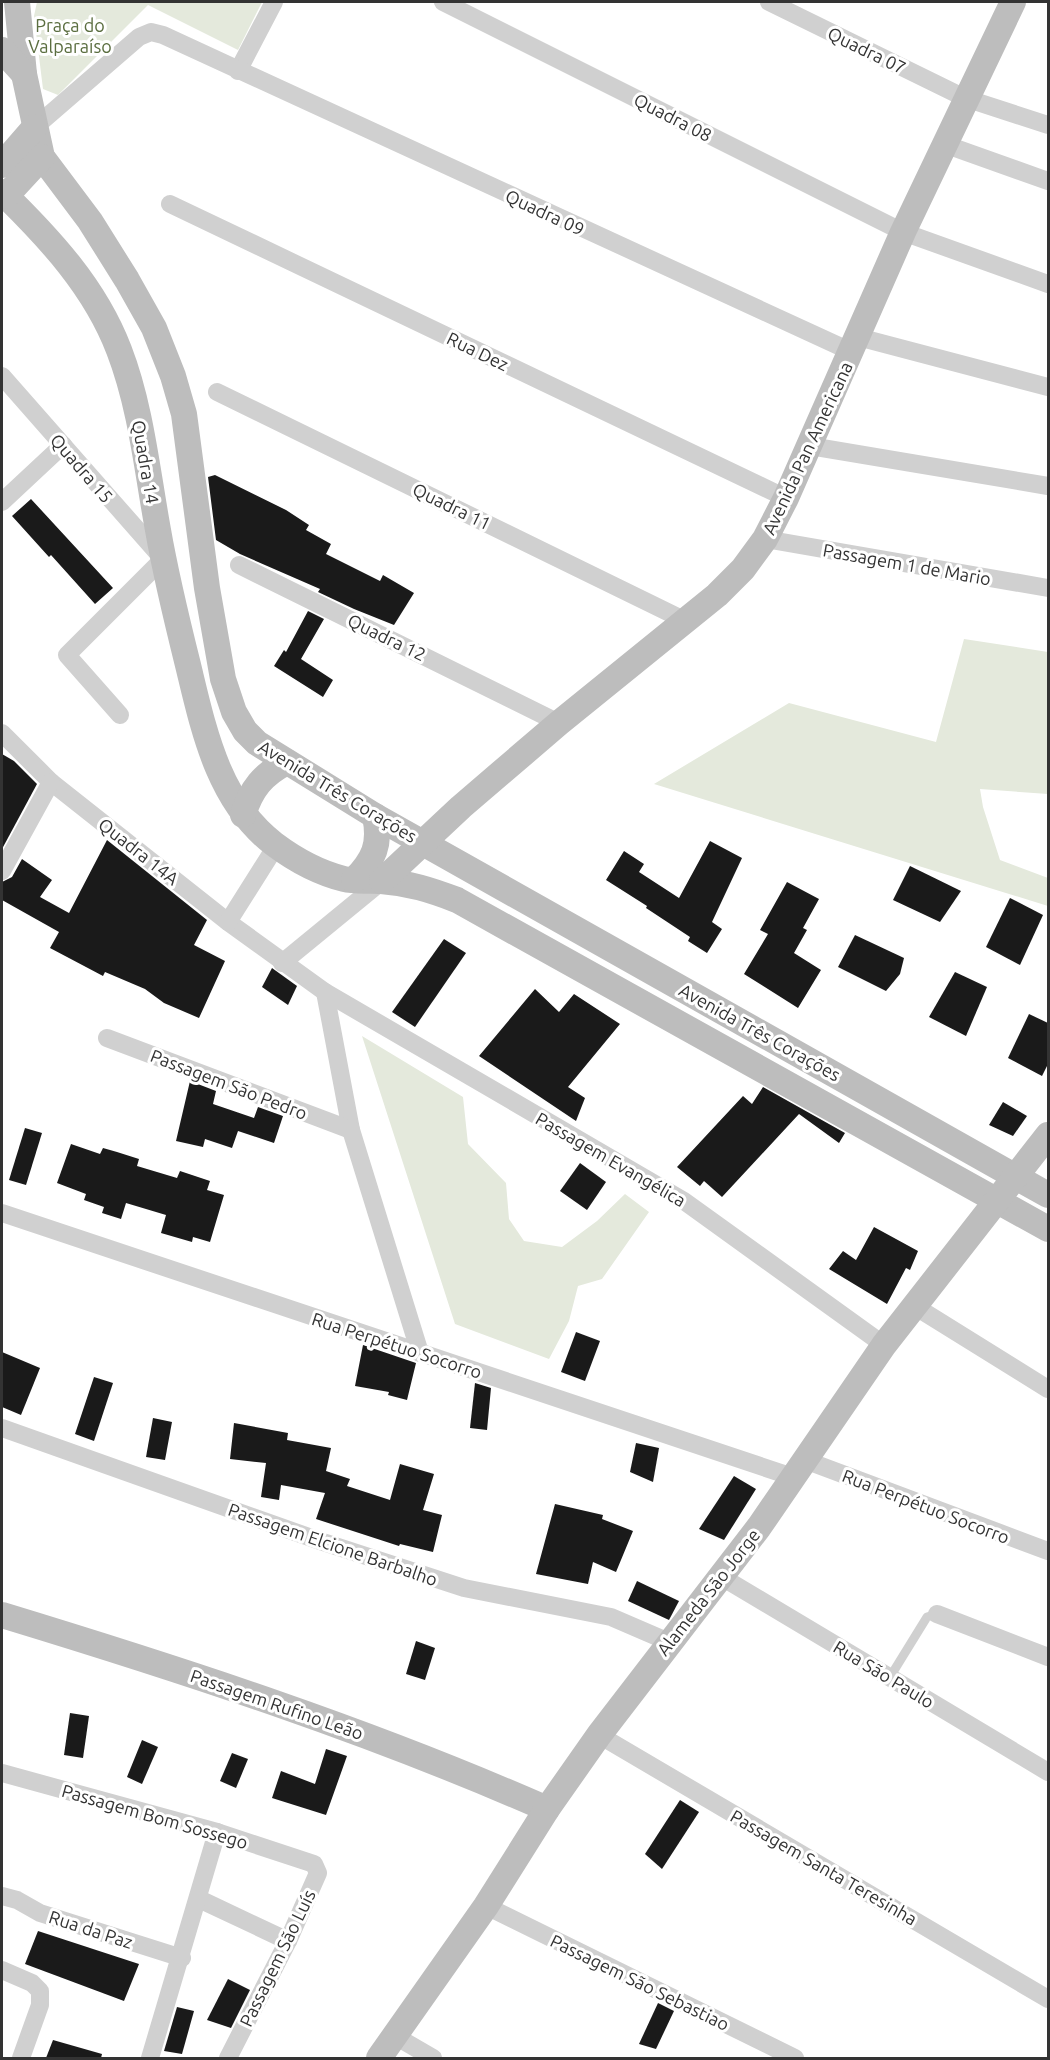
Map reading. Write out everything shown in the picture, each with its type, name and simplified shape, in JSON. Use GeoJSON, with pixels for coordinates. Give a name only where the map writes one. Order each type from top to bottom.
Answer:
{"type":"FeatureCollection","features":[{"type":"Feature","properties":{"kind":"street","name":"Avenida Três Corações"},"geometry":{"type":"LineString","coordinates":[[17,2],[24,74],[42,157],[128,280],[158,337],[173,376],[184,414],[207,588],[223,679],[234,711],[245,731],[257,743],[375,816],[1048,1195]]}},
{"type":"Feature","properties":{"kind":"street"},"geometry":{"type":"LineString","coordinates":[[238,71],[274,2]]}},
{"type":"Feature","properties":{"kind":"street","name":"Quadra 08"},"geometry":{"type":"LineString","coordinates":[[443,2],[914,236],[1048,284]]}},
{"type":"Feature","properties":{"kind":"street","name":"Quadra 07"},"geometry":{"type":"LineString","coordinates":[[769,2],[965,98],[1048,125]]}},
{"type":"Feature","properties":{"kind":"street","name":"Avenida Pan Americana"},"geometry":{"type":"LineString","coordinates":[[282,963],[382,881],[462,807],[559,723],[686,621],[743,569],[765,539],[914,236],[944,144],[1013,2]]}},
{"type":"Feature","properties":{"kind":"street","name":"Quadra 09"},"geometry":{"type":"LineString","coordinates":[[35,127],[139,37],[151,32],[164,35],[238,71],[861,343],[1048,387]]}},
{"type":"Feature","properties":{"kind":"street"},"geometry":{"type":"LineString","coordinates":[[2,50],[24,74]]}},
{"type":"Feature","properties":{"kind":"street"},"geometry":{"type":"LineString","coordinates":[[2,165],[35,127]]}},
{"type":"Feature","properties":{"kind":"street"},"geometry":{"type":"LineString","coordinates":[[944,144],[1048,181]]}},
{"type":"Feature","properties":{"kind":"street"},"geometry":{"type":"LineString","coordinates":[[4,194],[42,157]]}},
{"type":"Feature","properties":{"kind":"street","name":"Quadra 14"},"geometry":{"type":"LineString","coordinates":[[4,194],[54,244],[79,277],[118,347],[133,390],[163,560]]}},
{"type":"Feature","properties":{"kind":"street","name":"Rua Dez"},"geometry":{"type":"LineString","coordinates":[[170,204],[786,498]]}},
{"type":"Feature","properties":{"kind":"street","name":"Quadra 15"},"geometry":{"type":"LineString","coordinates":[[2,376],[163,560]]}},
{"type":"Feature","properties":{"kind":"street","name":"Quadra 11"},"geometry":{"type":"LineString","coordinates":[[217,392],[686,621]]}},
{"type":"Feature","properties":{"kind":"street"},"geometry":{"type":"LineString","coordinates":[[2,502],[63,445]]}},
{"type":"Feature","properties":{"kind":"street"},"geometry":{"type":"LineString","coordinates":[[810,446],[1048,486]]}},
{"type":"Feature","properties":{"kind":"street","name":"Passagem 1 de Mario"},"geometry":{"type":"LineString","coordinates":[[765,539],[1048,588]]}},
{"type":"Feature","properties":{"kind":"street","name":"Avenida Três Corações"},"geometry":{"type":"LineString","coordinates":[[163,560],[213,757],[229,794],[243,815],[276,846],[318,870],[354,880],[382,881],[426,888],[457,900],[1048,1229]]}},
{"type":"Feature","properties":{"kind":"street"},"geometry":{"type":"LineString","coordinates":[[120,715],[67,655],[163,560]]}},
{"type":"Feature","properties":{"kind":"street","name":"Quadra 12"},"geometry":{"type":"LineString","coordinates":[[239,565],[559,723]]}},
{"type":"Feature","properties":{"kind":"street","name":"Quadra 14A"},"geometry":{"type":"LineString","coordinates":[[2,734],[51,782],[282,963]]}},
{"type":"Feature","properties":{"kind":"street"},"geometry":{"type":"LineString","coordinates":[[243,815],[248,798],[258,783],[271,770],[287,762]]}},
{"type":"Feature","properties":{"kind":"street"},"geometry":{"type":"LineString","coordinates":[[2,871],[51,782]]}},
{"type":"Feature","properties":{"kind":"street"},"geometry":{"type":"LineString","coordinates":[[354,880],[369,866],[376,850],[379,833],[375,816]]}},
{"type":"Feature","properties":{"kind":"street"},"geometry":{"type":"LineString","coordinates":[[228,922],[276,846]]}},
{"type":"Feature","properties":{"kind":"street","name":"Passagem Evangélica"},"geometry":{"type":"LineString","coordinates":[[282,963],[325,992],[684,1201],[884,1344]]}},
{"type":"Feature","properties":{"kind":"street"},"geometry":{"type":"LineString","coordinates":[[325,992],[351,1131],[420,1353]]}},
{"type":"Feature","properties":{"kind":"street","name":"Passagem São Pedro"},"geometry":{"type":"LineString","coordinates":[[107,1038],[351,1131]]}},
{"type":"Feature","properties":{"kind":"street","name":"Alameda São Jorge"},"geometry":{"type":"LineString","coordinates":[[379,2058],[486,1906],[547,1809],[599,1735],[799,1469],[884,1344],[1048,1135]]}},
{"type":"Feature","properties":{"kind":"street","name":"Rua Perpétuo Socorro"},"geometry":{"type":"LineString","coordinates":[[2,1213],[420,1353],[799,1469],[1048,1551]]}},
{"type":"Feature","properties":{"kind":"street"},"geometry":{"type":"LineString","coordinates":[[916,1306],[1048,1389]]}},
{"type":"Feature","properties":{"kind":"street","name":"Passagem Elcione Barbalho"},"geometry":{"type":"LineString","coordinates":[[2,1428],[323,1542],[464,1588],[611,1617],[669,1642]]}},
{"type":"Feature","properties":{"kind":"street","name":"Rua São Paulo"},"geometry":{"type":"LineString","coordinates":[[720,1576],[1048,1772]]}},
{"type":"Feature","properties":{"kind":"street"},"geometry":{"type":"LineString","coordinates":[[937,1614],[1048,1657]]}},
{"type":"Feature","properties":{"kind":"street","name":"Passagem Rufino Leão"},"geometry":{"type":"LineString","coordinates":[[2,1615],[156,1662],[317,1717],[470,1775],[547,1809]]}},
{"type":"Feature","properties":{"kind":"street","name":"Passagem Santa Teresinha"},"geometry":{"type":"LineString","coordinates":[[599,1735],[1048,1999]]}},
{"type":"Feature","properties":{"kind":"street","name":"Passagem Bom Sossego"},"geometry":{"type":"LineString","coordinates":[[2,1773],[217,1832],[308,1860]]}},
{"type":"Feature","properties":{"kind":"street"},"geometry":{"type":"LineString","coordinates":[[150,2058],[200,1899],[217,1832]]}},
{"type":"Feature","properties":{"kind":"street","name":"Passagem São Luís"},"geometry":{"type":"LineString","coordinates":[[228,2058],[288,1941],[318,1874],[314,1864],[308,1860]]}},
{"type":"Feature","properties":{"kind":"street","name":"Rua da Paz"},"geometry":{"type":"LineString","coordinates":[[2,1896],[16,1900],[40,1913],[182,1958]]}},
{"type":"Feature","properties":{"kind":"street"},"geometry":{"type":"LineString","coordinates":[[200,1899],[288,1941]]}},
{"type":"Feature","properties":{"kind":"street","name":"Passagem São Sebastiao"},"geometry":{"type":"LineString","coordinates":[[486,1906],[795,2058]]}},
{"type":"Feature","properties":{"kind":"street"},"geometry":{"type":"LineString","coordinates":[[2,1970],[32,1983],[40,1990],[40,2005],[21,2058]]}},
{"type":"Feature","properties":{"kind":"street"},"geometry":{"type":"LineString","coordinates":[[395,2036],[433,2058]]}},
{"type":"Feature","properties":{"kind":"lane"},"geometry":{"type":"LineString","coordinates":[[890,1677],[927,1617],[937,1614]]}},
{"type":"Feature","properties":{"kind":"green space","name":"Praça do Valparaíso"},"geometry":{"type":"Polygon","coordinates":[[[37,2],[262,2],[238,50],[148,5],[58,95],[43,89],[34,16],[37,2]]]}},
{"type":"Feature","properties":{"kind":"green space"},"geometry":{"type":"Polygon","coordinates":[[[964,639],[1048,652],[1048,794],[980,789],[983,807],[1000,860],[1048,878],[1048,906],[654,784],[789,703],[936,742],[964,639]]]}},
{"type":"Feature","properties":{"kind":"green space"},"geometry":{"type":"Polygon","coordinates":[[[362,1036],[463,1097],[468,1144],[506,1183],[509,1219],[524,1241],[562,1247],[597,1221],[625,1194],[649,1212],[602,1279],[578,1286],[569,1321],[549,1359],[455,1324],[362,1036]]]}},
{"type":"Feature","properties":{"kind":"building"},"geometry":{"type":"Polygon","coordinates":[[[215,475],[286,510],[309,525],[306,530],[331,544],[326,554],[380,581],[383,575],[414,593],[394,625],[318,592],[320,589],[240,554],[216,540],[208,477],[215,475]]]}},
{"type":"Feature","properties":{"kind":"building"},"geometry":{"type":"Polygon","coordinates":[[[31,499],[113,588],[95,604],[12,516],[31,499]]]}},
{"type":"Feature","properties":{"kind":"building"},"geometry":{"type":"Polygon","coordinates":[[[308,611],[324,619],[301,659],[333,680],[323,697],[274,666],[284,650],[286,652],[308,611]]]}},
{"type":"Feature","properties":{"kind":"building"},"geometry":{"type":"Polygon","coordinates":[[[2,754],[14,761],[37,784],[2,849],[2,754]]]}},
{"type":"Feature","properties":{"kind":"building"},"geometry":{"type":"Polygon","coordinates":[[[107,840],[207,920],[194,945],[225,961],[199,1018],[164,1003],[145,989],[105,972],[103,976],[50,948],[59,932],[2,900],[2,882],[12,877],[22,859],[52,880],[40,897],[69,913],[107,840]]]}},
{"type":"Feature","properties":{"kind":"building"},"geometry":{"type":"Polygon","coordinates":[[[710,841],[742,858],[712,922],[722,929],[707,953],[688,941],[690,937],[606,880],[624,851],[644,864],[639,872],[679,898],[710,841]]]}},
{"type":"Feature","properties":{"kind":"building"},"geometry":{"type":"Polygon","coordinates":[[[910,866],[961,891],[940,922],[893,900],[910,866]]]}},
{"type":"Feature","properties":{"kind":"building"},"geometry":{"type":"Polygon","coordinates":[[[787,882],[819,899],[803,928],[807,930],[794,953],[821,970],[798,1008],[744,974],[768,934],[760,930],[787,882]]]}},
{"type":"Feature","properties":{"kind":"building"},"geometry":{"type":"Polygon","coordinates":[[[1010,898],[1043,915],[1020,965],[986,947],[1010,898]]]}},
{"type":"Feature","properties":{"kind":"building"},"geometry":{"type":"Polygon","coordinates":[[[855,935],[904,958],[900,974],[886,991],[838,967],[855,935]]]}},
{"type":"Feature","properties":{"kind":"building"},"geometry":{"type":"Polygon","coordinates":[[[444,939],[466,953],[415,1027],[392,1012],[444,939]]]}},
{"type":"Feature","properties":{"kind":"building"},"geometry":{"type":"Polygon","coordinates":[[[272,968],[297,986],[288,1005],[262,987],[272,968]]]}},
{"type":"Feature","properties":{"kind":"building"},"geometry":{"type":"Polygon","coordinates":[[[955,972],[987,987],[966,1036],[929,1017],[955,972]]]}},
{"type":"Feature","properties":{"kind":"building"},"geometry":{"type":"Polygon","coordinates":[[[535,989],[559,1012],[574,994],[620,1024],[568,1087],[585,1098],[576,1121],[479,1056],[535,989]]]}},
{"type":"Feature","properties":{"kind":"building"},"geometry":{"type":"Polygon","coordinates":[[[1029,1014],[1048,1023],[1048,1064],[1042,1076],[1008,1058],[1029,1014]]]}},
{"type":"Feature","properties":{"kind":"building"},"geometry":{"type":"Polygon","coordinates":[[[190,1081],[216,1091],[213,1104],[254,1118],[258,1107],[283,1116],[274,1143],[238,1131],[232,1148],[205,1139],[203,1147],[176,1141],[190,1081]]]}},
{"type":"Feature","properties":{"kind":"building"},"geometry":{"type":"Polygon","coordinates":[[[763,1087],[845,1133],[839,1143],[799,1114],[722,1197],[704,1181],[700,1186],[677,1167],[743,1096],[752,1104],[763,1087]]]}},
{"type":"Feature","properties":{"kind":"building"},"geometry":{"type":"Polygon","coordinates":[[[1003,1102],[1027,1116],[1013,1136],[989,1125],[1003,1102]]]}},
{"type":"Feature","properties":{"kind":"building"},"geometry":{"type":"Polygon","coordinates":[[[25,1128],[42,1133],[26,1185],[9,1180],[25,1128]]]}},
{"type":"Feature","properties":{"kind":"building"},"geometry":{"type":"Polygon","coordinates":[[[71,1144],[100,1154],[103,1148],[139,1159],[137,1166],[177,1178],[180,1171],[210,1181],[207,1190],[224,1195],[210,1242],[193,1237],[192,1242],[161,1233],[166,1215],[126,1203],[121,1219],[102,1213],[104,1207],[84,1200],[86,1194],[57,1183],[71,1144]]]}},
{"type":"Feature","properties":{"kind":"building"},"geometry":{"type":"Polygon","coordinates":[[[580,1163],[606,1182],[587,1210],[560,1191],[580,1163]]]}},
{"type":"Feature","properties":{"kind":"building"},"geometry":{"type":"Polygon","coordinates":[[[874,1227],[918,1251],[910,1270],[906,1268],[887,1304],[829,1269],[843,1251],[856,1260],[874,1227]]]}},
{"type":"Feature","properties":{"kind":"building"},"geometry":{"type":"Polygon","coordinates":[[[576,1332],[600,1341],[585,1381],[561,1372],[576,1332]]]}},
{"type":"Feature","properties":{"kind":"building"},"geometry":{"type":"Polygon","coordinates":[[[363,1345],[416,1363],[407,1400],[388,1395],[389,1392],[355,1386],[363,1345]]]}},
{"type":"Feature","properties":{"kind":"building"},"geometry":{"type":"Polygon","coordinates":[[[2,1352],[40,1368],[21,1415],[2,1407],[2,1352]]]}},
{"type":"Feature","properties":{"kind":"building"},"geometry":{"type":"Polygon","coordinates":[[[94,1377],[113,1383],[94,1441],[75,1434],[94,1377]]]}},
{"type":"Feature","properties":{"kind":"building"},"geometry":{"type":"Polygon","coordinates":[[[475,1383],[491,1388],[487,1430],[470,1428],[475,1383]]]}},
{"type":"Feature","properties":{"kind":"building"},"geometry":{"type":"Polygon","coordinates":[[[153,1418],[172,1422],[165,1460],[146,1457],[153,1418]]]}},
{"type":"Feature","properties":{"kind":"building"},"geometry":{"type":"Polygon","coordinates":[[[234,1423],[288,1433],[287,1440],[331,1448],[326,1471],[350,1479],[347,1486],[390,1500],[400,1464],[434,1474],[423,1510],[442,1515],[433,1552],[400,1544],[399,1546],[316,1519],[325,1493],[281,1485],[279,1500],[261,1497],[266,1463],[230,1459],[234,1423]]]}},
{"type":"Feature","properties":{"kind":"building"},"geometry":{"type":"Polygon","coordinates":[[[636,1443],[659,1448],[653,1482],[630,1472],[636,1443]]]}},
{"type":"Feature","properties":{"kind":"building"},"geometry":{"type":"Polygon","coordinates":[[[734,1476],[756,1489],[724,1540],[699,1529],[734,1476]]]}},
{"type":"Feature","properties":{"kind":"building"},"geometry":{"type":"Polygon","coordinates":[[[555,1504],[603,1515],[602,1519],[633,1531],[616,1572],[593,1562],[588,1584],[536,1574],[555,1504]]]}},
{"type":"Feature","properties":{"kind":"building"},"geometry":{"type":"Polygon","coordinates":[[[637,1581],[679,1601],[669,1620],[628,1601],[637,1581]]]}},
{"type":"Feature","properties":{"kind":"building"},"geometry":{"type":"Polygon","coordinates":[[[416,1641],[435,1648],[425,1680],[406,1674],[416,1641]]]}},
{"type":"Feature","properties":{"kind":"building"},"geometry":{"type":"Polygon","coordinates":[[[70,1713],[89,1716],[83,1758],[64,1755],[70,1713]]]}},
{"type":"Feature","properties":{"kind":"building"},"geometry":{"type":"Polygon","coordinates":[[[142,1740],[158,1747],[142,1784],[127,1777],[142,1740]]]}},
{"type":"Feature","properties":{"kind":"building"},"geometry":{"type":"Polygon","coordinates":[[[326,1749],[347,1756],[326,1815],[272,1798],[281,1771],[315,1784],[326,1749]]]}},
{"type":"Feature","properties":{"kind":"building"},"geometry":{"type":"Polygon","coordinates":[[[232,1753],[248,1759],[236,1788],[220,1781],[232,1753]]]}},
{"type":"Feature","properties":{"kind":"building"},"geometry":{"type":"Polygon","coordinates":[[[680,1800],[699,1812],[662,1869],[645,1854],[680,1800]]]}},
{"type":"Feature","properties":{"kind":"building"},"geometry":{"type":"Polygon","coordinates":[[[38,1931],[139,1964],[124,2001],[25,1964],[38,1931]]]}},
{"type":"Feature","properties":{"kind":"building"},"geometry":{"type":"Polygon","coordinates":[[[228,1979],[250,1990],[231,2028],[207,2020],[228,1979]]]}},
{"type":"Feature","properties":{"kind":"building"},"geometry":{"type":"Polygon","coordinates":[[[658,2003],[674,2011],[656,2049],[639,2044],[658,2003]]]}},
{"type":"Feature","properties":{"kind":"building"},"geometry":{"type":"Polygon","coordinates":[[[177,2007],[194,2011],[182,2054],[164,2051],[177,2007]]]}},
{"type":"Feature","properties":{"kind":"building"},"geometry":{"type":"Polygon","coordinates":[[[53,2040],[102,2054],[101,2058],[46,2058],[53,2040]]]}}]}
